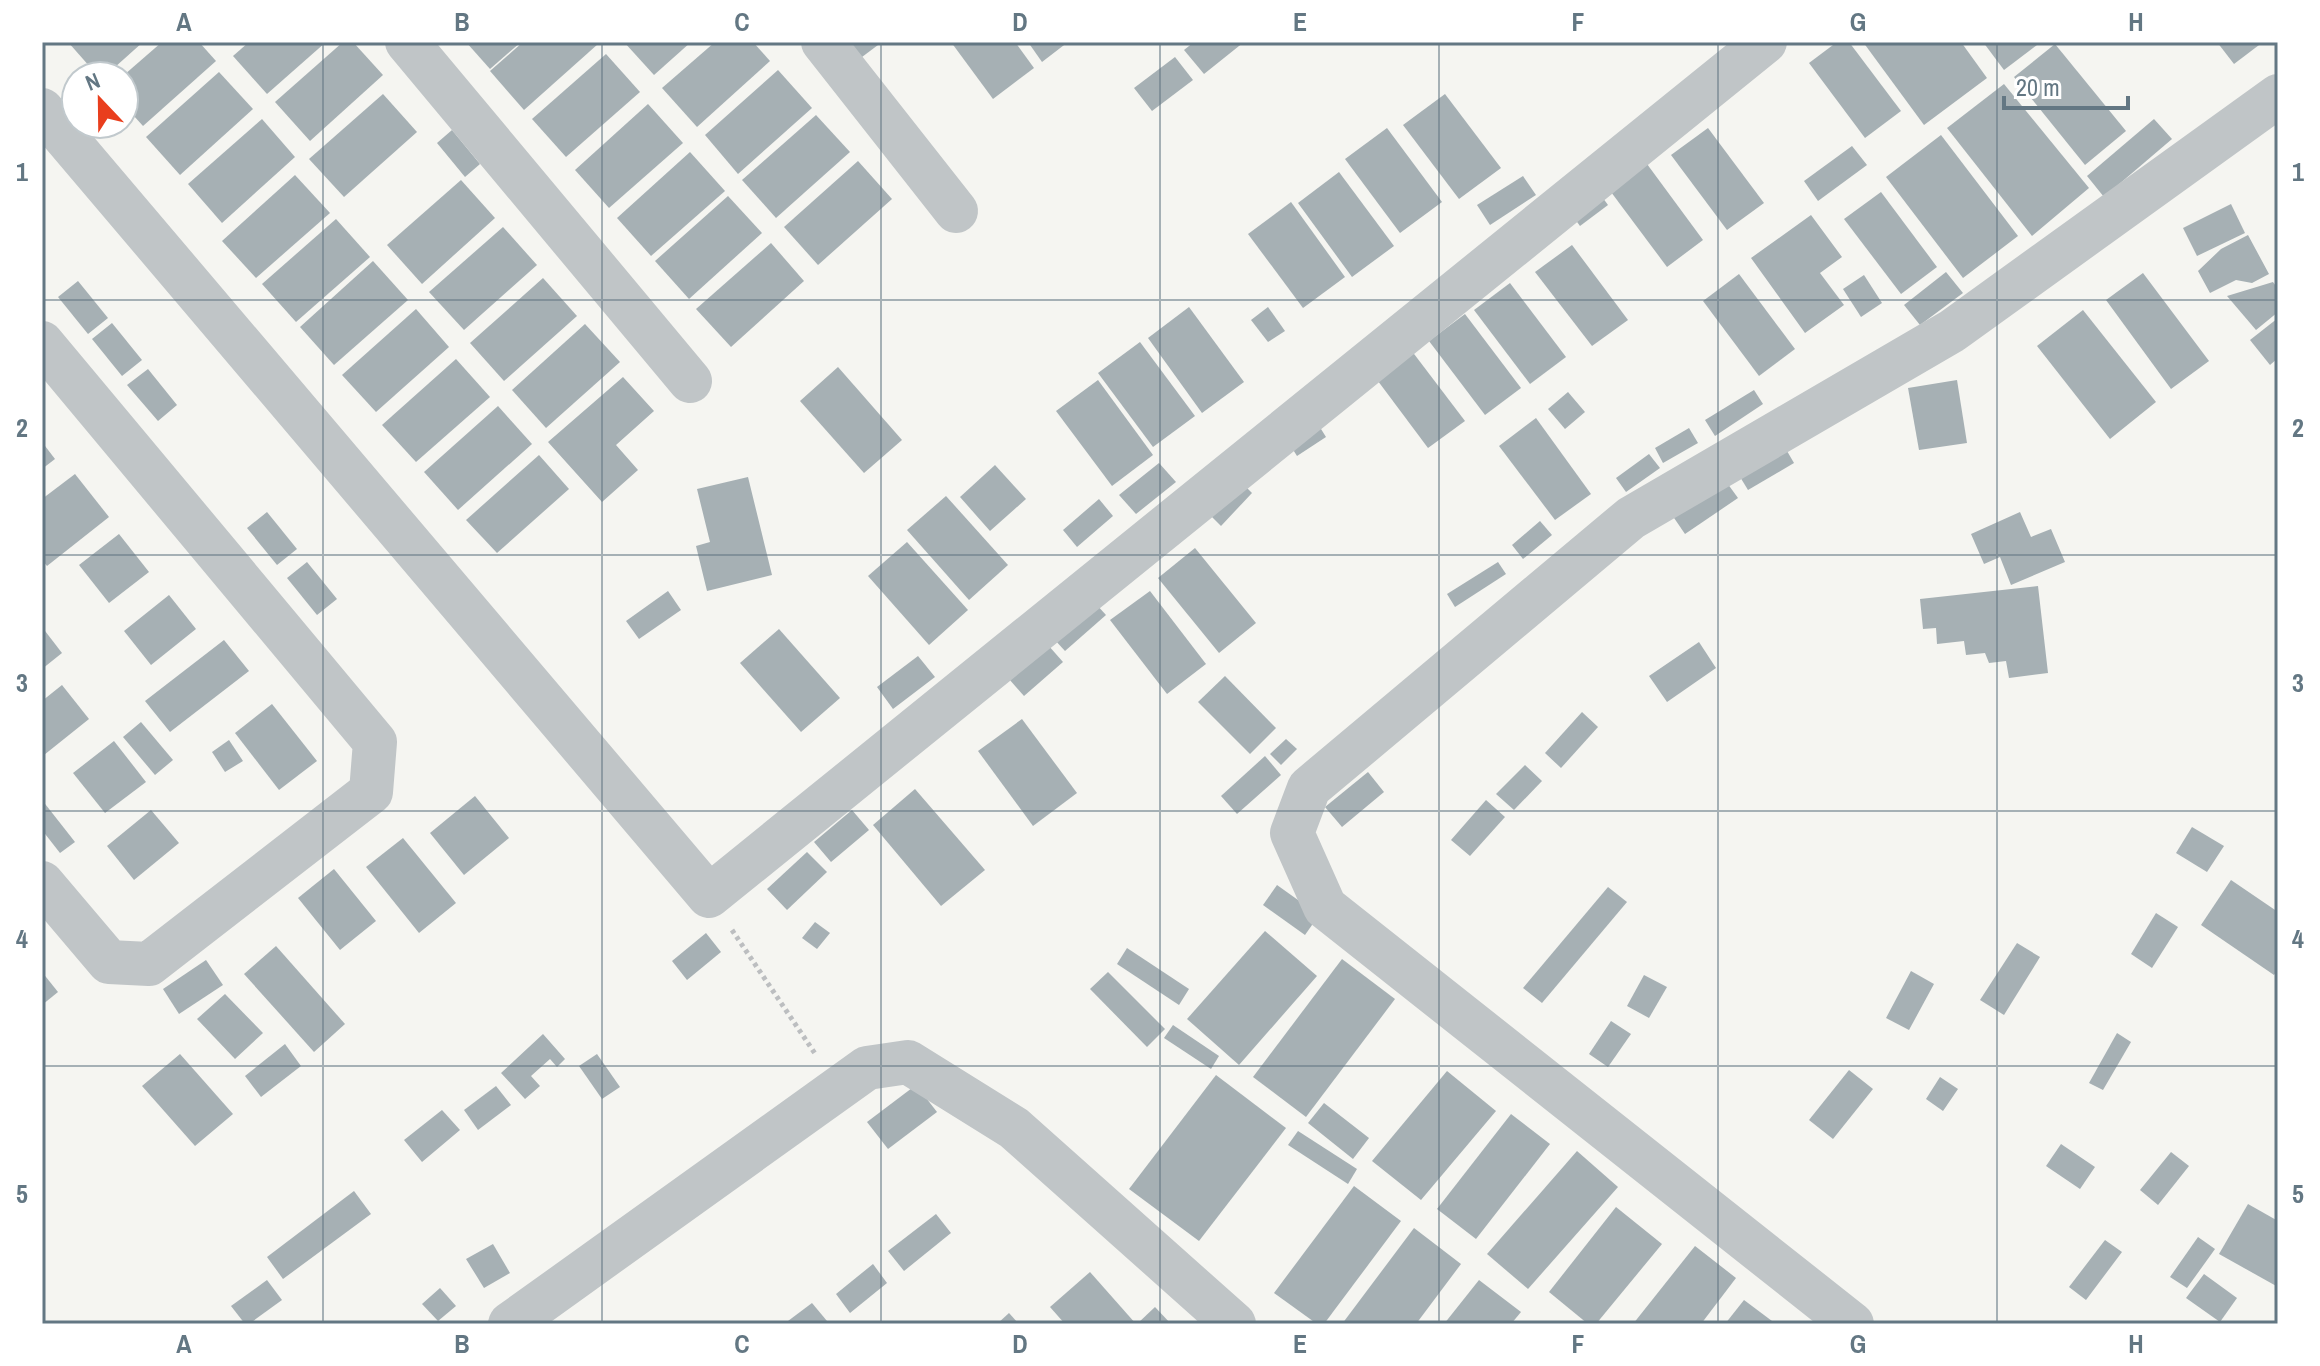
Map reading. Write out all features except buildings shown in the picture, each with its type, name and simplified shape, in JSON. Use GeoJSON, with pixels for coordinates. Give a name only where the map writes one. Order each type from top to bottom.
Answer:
{"type":"FeatureCollection","features":[{"type":"Feature","properties":{"kind":"street"},"geometry":{"type":"LineString","coordinates":[[407,42],[690,381]]}},
{"type":"Feature","properties":{"kind":"street"},"geometry":{"type":"LineString","coordinates":[[823,42],[956,211]]}},
{"type":"Feature","properties":{"kind":"street"},"geometry":{"type":"LineString","coordinates":[[42,110],[709,896],[1765,42]]}},
{"type":"Feature","properties":{"kind":"street"},"geometry":{"type":"LineString","coordinates":[[1852,1324],[1325,907],[1292,833],[1309,788],[1631,518],[1952,331],[2278,96]]}},
{"type":"Feature","properties":{"kind":"street"},"geometry":{"type":"LineString","coordinates":[[42,343],[375,742],[371,792],[149,964],[109,962],[42,883]]}},
{"type":"Feature","properties":{"kind":"street"},"geometry":{"type":"LineString","coordinates":[[510,1324],[867,1068],[908,1062],[1014,1128],[1234,1324]]}},
{"type":"Feature","properties":{"kind":"path"},"geometry":{"type":"LineString","coordinates":[[709,896],[838,1089]]}}]}
